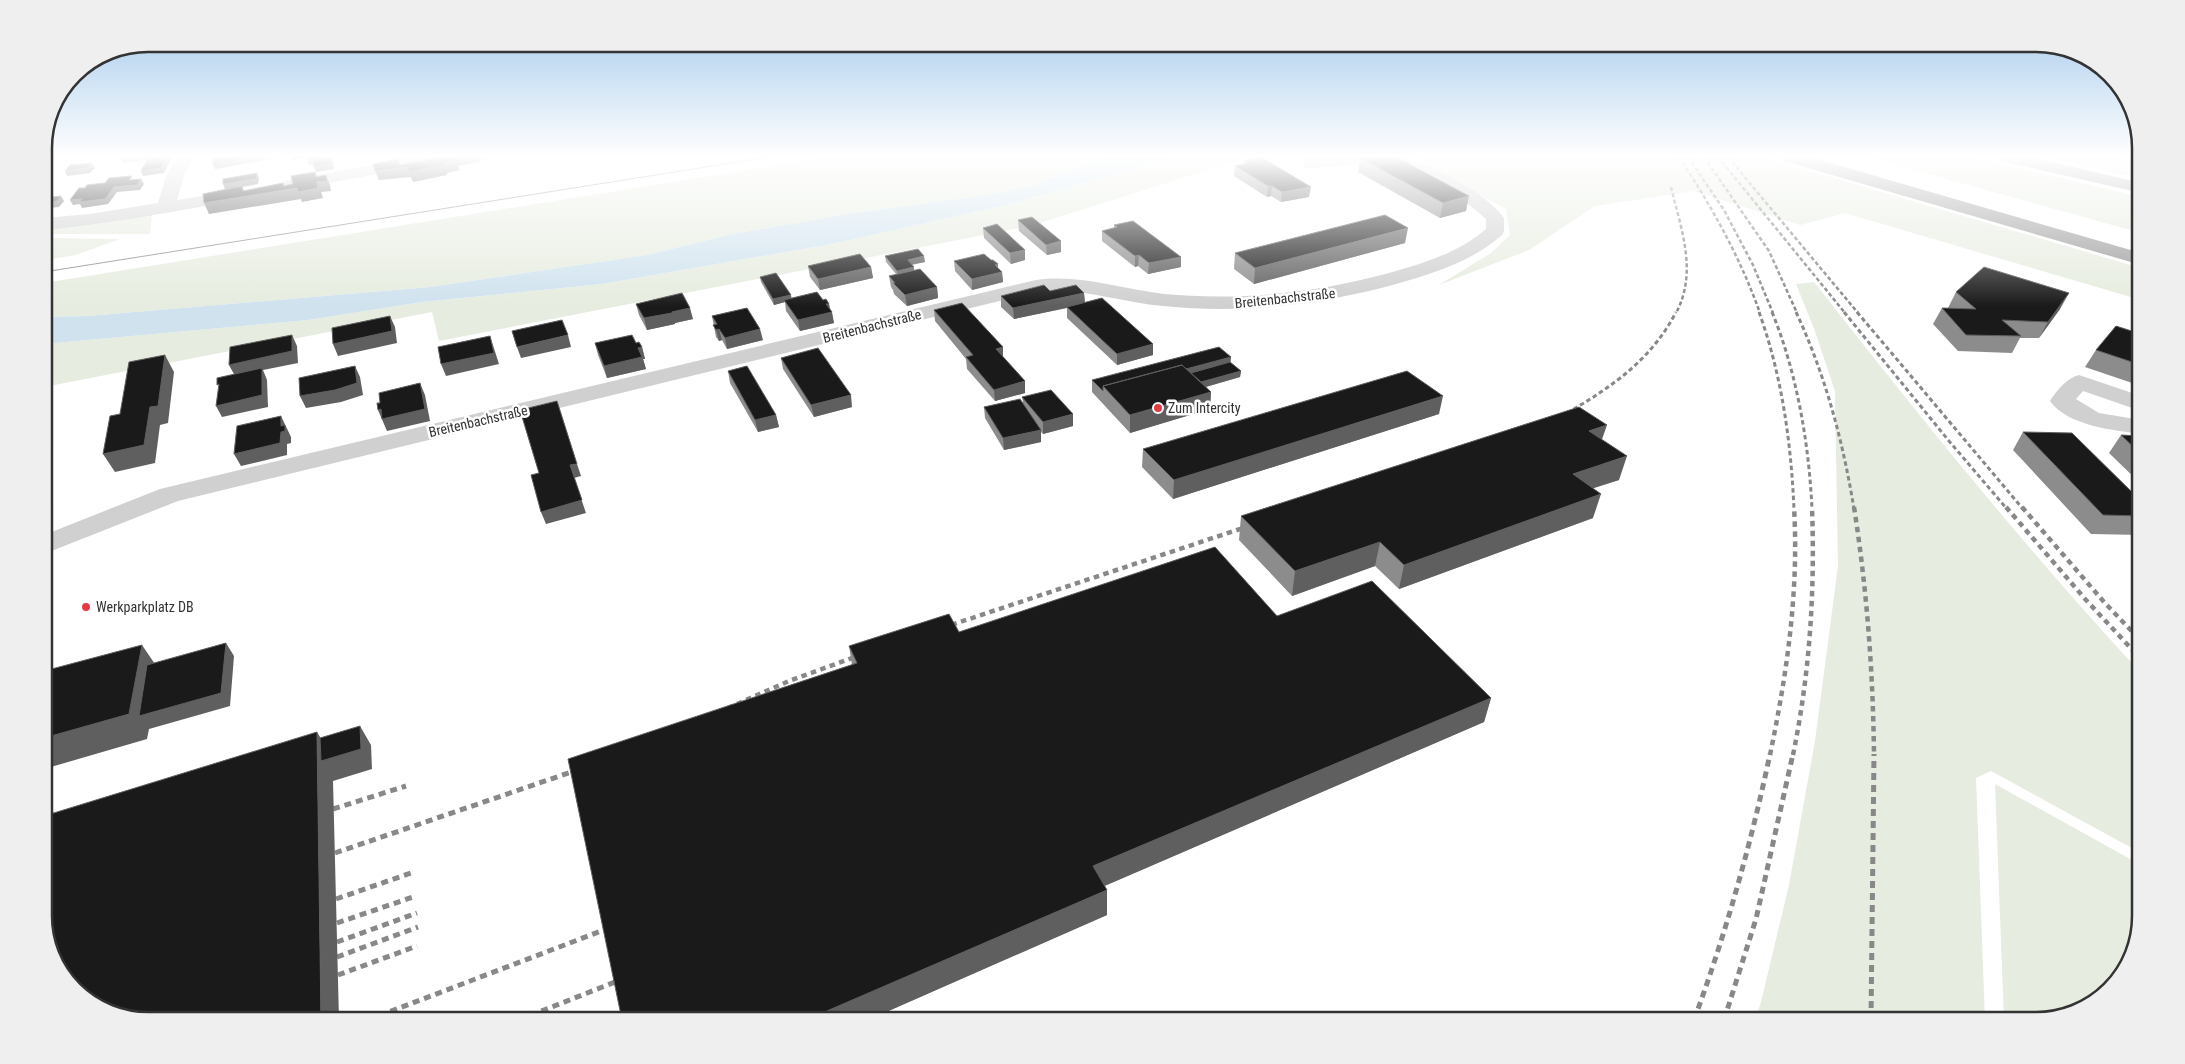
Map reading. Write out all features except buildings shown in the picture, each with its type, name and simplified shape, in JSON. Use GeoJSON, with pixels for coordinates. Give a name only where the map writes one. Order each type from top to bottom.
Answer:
{"type":"FeatureCollection","features":[{"type":"Feature","properties":{"kind":"highway"},"geometry":{"type":"LineString","coordinates":[[1959,207],[2132,256]]}},
{"type":"Feature","properties":{"kind":"highway"},"geometry":{"type":"LineString","coordinates":[[2008,207],[2132,241]]}},
{"type":"Feature","properties":{"kind":"street"},"geometry":{"type":"LineString","coordinates":[[53,223],[90,220],[173,207]]}},
{"type":"Feature","properties":{"kind":"street","name":"Breitenbachstraße"},"geometry":{"type":"LineString","coordinates":[[53,541],[169,495],[1036,286],[1061,284],[1161,300],[1215,304],[1263,303],[1316,298],[1369,286],[1463,255],[1482,244],[1495,231],[1495,218],[1485,207]]}},
{"type":"Feature","properties":{"kind":"street"},"geometry":{"type":"LineString","coordinates":[[2132,401],[2079,382],[2062,401],[2092,420],[2132,426]]}},
{"type":"Feature","properties":{"kind":"shaded area"},"geometry":{"type":"Polygon","coordinates":[[[519,207],[901,207],[733,234],[647,255],[430,287],[88,316],[53,317],[53,282],[519,207]]]}},
{"type":"Feature","properties":{"kind":"shaded area"},"geometry":{"type":"Polygon","coordinates":[[[998,207],[1092,207],[1030,226],[439,341],[432,312],[53,385],[53,343],[308,320],[422,302],[602,284],[832,244],[998,207]]]}},
{"type":"Feature","properties":{"kind":"shaded area"},"geometry":{"type":"Polygon","coordinates":[[[1502,207],[1594,207],[1529,250],[1439,285],[1491,253],[1510,235],[1506,209],[1502,207]]]}},
{"type":"Feature","properties":{"kind":"shaded area"},"geometry":{"type":"Polygon","coordinates":[[[1743,207],[1932,207],[2132,265],[2132,297],[1845,213],[1800,225],[1743,207]]]}},
{"type":"Feature","properties":{"kind":"shaded area"},"geometry":{"type":"Polygon","coordinates":[[[2046,207],[2132,207],[2132,231],[2046,207]]]}},
{"type":"Feature","properties":{"kind":"shaded area"},"geometry":{"type":"Polygon","coordinates":[[[152,214],[150,234],[53,234],[53,226],[152,214]]]}},
{"type":"Feature","properties":{"kind":"shaded area"},"geometry":{"type":"Polygon","coordinates":[[[53,238],[120,239],[76,255],[53,259],[53,238]]]}},
{"type":"Feature","properties":{"kind":"shaded area"},"geometry":{"type":"Polygon","coordinates":[[[1814,282],[1973,481],[2132,663],[2132,848],[1991,771],[1976,778],[1985,1012],[1758,1012],[1789,885],[1815,741],[1838,566],[1835,391],[1815,331],[1796,284],[1814,282]]]}},
{"type":"Feature","properties":{"kind":"shaded area"},"geometry":{"type":"Polygon","coordinates":[[[1995,784],[2132,860],[2131,934],[2123,958],[2109,979],[2100,988],[2079,1002],[2061,1008],[2037,1012],[2004,1012],[1995,784]]]}},
{"type":"Feature","properties":{"kind":"water"},"geometry":{"type":"Polygon","coordinates":[[[901,207],[998,207],[832,244],[602,284],[422,302],[308,320],[53,343],[53,317],[88,316],[430,287],[647,255],[733,234],[901,207]]]}},
{"type":"Feature","properties":{"kind":"tram line"},"geometry":{"type":"LineString","coordinates":[[53,271],[456,207]]}},
{"type":"Feature","properties":{"kind":"railway"},"geometry":{"type":"LineString","coordinates":[[1676,207],[1683,235],[1687,266],[1683,298],[1676,313]]}},
{"type":"Feature","properties":{"kind":"railway"},"geometry":{"type":"LineString","coordinates":[[1709,207],[1744,272],[1760,313]]}},
{"type":"Feature","properties":{"kind":"railway"},"geometry":{"type":"LineString","coordinates":[[1722,207],[1753,265],[1773,313]]}},
{"type":"Feature","properties":{"kind":"railway"},"geometry":{"type":"LineString","coordinates":[[1738,207],[1769,251],[1797,313]]}},
{"type":"Feature","properties":{"kind":"railway"},"geometry":{"type":"LineString","coordinates":[[1758,207],[1845,313]]}},
{"type":"Feature","properties":{"kind":"railway"},"geometry":{"type":"LineString","coordinates":[[1769,207],[1858,313]]}},
{"type":"Feature","properties":{"kind":"railway"},"geometry":{"type":"LineString","coordinates":[[1567,413],[1600,393],[1643,358],[1666,329],[1676,312]]}},
{"type":"Feature","properties":{"kind":"railway"},"geometry":{"type":"LineString","coordinates":[[1759,312],[1774,360],[1784,409],[1794,509]]}},
{"type":"Feature","properties":{"kind":"railway"},"geometry":{"type":"LineString","coordinates":[[1772,312],[1781,335],[1795,384],[1805,434],[1812,509]]}},
{"type":"Feature","properties":{"kind":"railway"},"geometry":{"type":"LineString","coordinates":[[1796,312],[1816,359],[1832,408],[1854,509]]}},
{"type":"Feature","properties":{"kind":"railway"},"geometry":{"type":"LineString","coordinates":[[1844,312],[2007,509]]}},
{"type":"Feature","properties":{"kind":"railway"},"geometry":{"type":"LineString","coordinates":[[1857,312],[2023,509]]}},
{"type":"Feature","properties":{"kind":"railway"},"geometry":{"type":"LineString","coordinates":[[1770,755],[1782,693],[1790,632],[1795,570],[1794,507]]}},
{"type":"Feature","properties":{"kind":"railway"},"geometry":{"type":"LineString","coordinates":[[1793,755],[1804,693],[1810,631],[1813,570],[1812,507]]}},
{"type":"Feature","properties":{"kind":"railway"},"geometry":{"type":"LineString","coordinates":[[1854,507],[1869,631],[1874,755]]}},
{"type":"Feature","properties":{"kind":"railway"},"geometry":{"type":"LineString","coordinates":[[2006,507],[2086,600],[2132,649]]}},
{"type":"Feature","properties":{"kind":"railway"},"geometry":{"type":"LineString","coordinates":[[2022,507],[2132,632]]}},
{"type":"Feature","properties":{"kind":"railway"},"geometry":{"type":"LineString","coordinates":[[942,628],[1252,525]]}},
{"type":"Feature","properties":{"kind":"railway"},"geometry":{"type":"LineString","coordinates":[[728,708],[789,681],[863,654]]}},
{"type":"Feature","properties":{"kind":"railway"},"geometry":{"type":"LineString","coordinates":[[1697,1012],[1737,888],[1770,754]]}},
{"type":"Feature","properties":{"kind":"railway"},"geometry":{"type":"LineString","coordinates":[[1727,1012],[1756,919],[1793,754]]}},
{"type":"Feature","properties":{"kind":"railway"},"geometry":{"type":"LineString","coordinates":[[1871,1012],[1874,755]]}},
{"type":"Feature","properties":{"kind":"railway"},"geometry":{"type":"LineString","coordinates":[[335,853],[583,768]]}},
{"type":"Feature","properties":{"kind":"railway"},"geometry":{"type":"LineString","coordinates":[[333,809],[406,786]]}},
{"type":"Feature","properties":{"kind":"railway"},"geometry":{"type":"LineString","coordinates":[[336,899],[411,873]]}},
{"type":"Feature","properties":{"kind":"railway"},"geometry":{"type":"LineString","coordinates":[[337,923],[413,897]]}},
{"type":"Feature","properties":{"kind":"railway"},"geometry":{"type":"LineString","coordinates":[[337,942],[417,913]]}},
{"type":"Feature","properties":{"kind":"railway"},"geometry":{"type":"LineString","coordinates":[[337,957],[418,927]]}},
{"type":"Feature","properties":{"kind":"railway"},"geometry":{"type":"LineString","coordinates":[[389,1012],[609,928]]}},
{"type":"Feature","properties":{"kind":"railway"},"geometry":{"type":"LineString","coordinates":[[338,975],[417,946]]}},
{"type":"Feature","properties":{"kind":"railway"},"geometry":{"type":"LineString","coordinates":[[539,1012],[620,980]]}},
{"type":"Feature","properties":{"kind":"place","name":"Zum Intercity"},"geometry":{"type":"Point","coordinates":[1158,408]}},
{"type":"Feature","properties":{"kind":"place","name":"Werkparkplatz DB"},"geometry":{"type":"Point","coordinates":[86,607]}}]}
